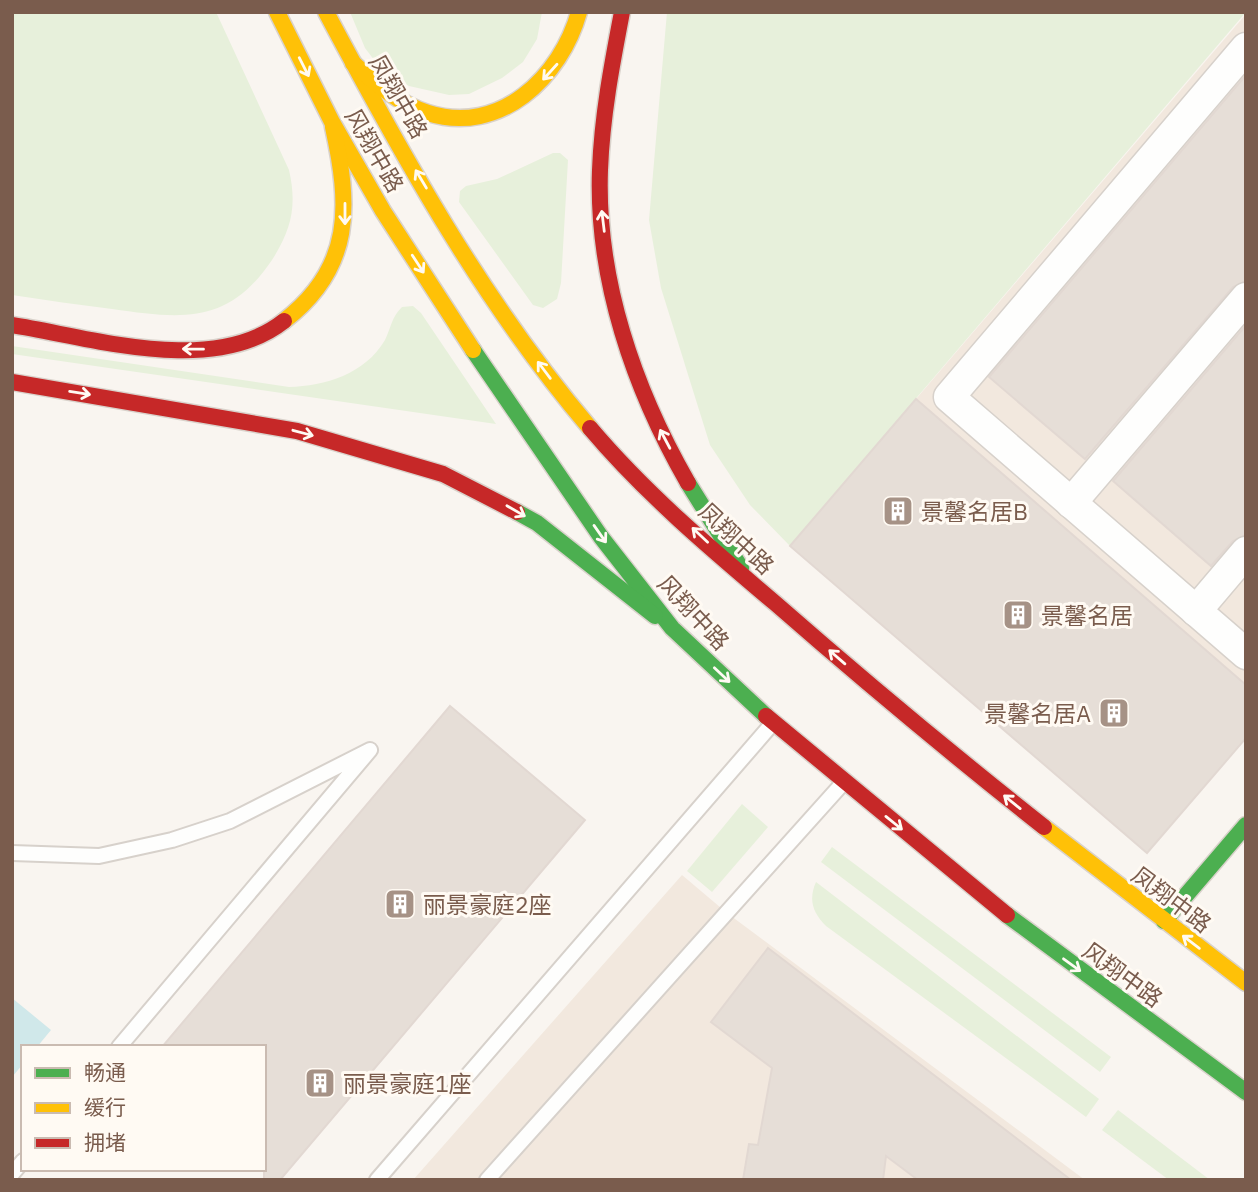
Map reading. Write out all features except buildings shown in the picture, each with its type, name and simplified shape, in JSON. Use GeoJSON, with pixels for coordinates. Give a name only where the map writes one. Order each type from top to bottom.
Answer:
{"type":"FeatureCollection","features":[{"type":"Feature","properties":{"kind":"main road","name":"风翔中路"},"geometry":{"type":"LineString","coordinates":[[277,12],[332,122],[383,211],[483,365],[601,537],[672,628],[773,723],[1029,933],[1246,1092]]}},
{"type":"Feature","properties":{"kind":"main road","name":"凤翔中路"},"geometry":{"type":"LineString","coordinates":[[326,12],[352,62],[513,328],[575,411],[627,467],[750,582],[907,718],[1246,983]]}},
{"type":"Feature","properties":{"kind":"main road"},"geometry":{"type":"LineString","coordinates":[[352,62],[400,101],[439,115],[454,118],[474,116],[517,101],[550,74],[572,41],[579,12]]}},
{"type":"Feature","properties":{"kind":"main road"},"geometry":{"type":"LineString","coordinates":[[622,12],[601,143],[600,196],[619,314],[636,372],[660,431],[750,582]]}},
{"type":"Feature","properties":{"kind":"main road"},"geometry":{"type":"LineString","coordinates":[[12,325],[190,350],[243,345],[271,331],[293,316],[325,279],[344,239],[342,170],[332,122]]}},
{"type":"Feature","properties":{"kind":"main road"},"geometry":{"type":"LineString","coordinates":[[12,383],[298,431],[443,474],[537,523],[672,628]]}},
{"type":"Feature","properties":{"kind":"main road"},"geometry":{"type":"LineString","coordinates":[[1164,921],[1246,825]]}},
{"type":"Feature","properties":{"kind":"street"},"geometry":{"type":"LineString","coordinates":[[1246,48],[949,397],[1246,654]]}},
{"type":"Feature","properties":{"kind":"street"},"geometry":{"type":"LineString","coordinates":[[1072,503],[1246,298]]}},
{"type":"Feature","properties":{"kind":"street"},"geometry":{"type":"LineString","coordinates":[[1196,611],[1246,552]]}},
{"type":"Feature","properties":{"kind":"lane"},"geometry":{"type":"LineString","coordinates":[[377,1180],[773,723]]}},
{"type":"Feature","properties":{"kind":"lane"},"geometry":{"type":"LineString","coordinates":[[12,853],[99,856],[172,840],[230,821],[370,750],[121,1045]]}},
{"type":"Feature","properties":{"kind":"lane"},"geometry":{"type":"LineString","coordinates":[[487,1180],[844,782]]}},
{"type":"Feature","properties":{"kind":"shaded area"},"geometry":{"type":"Polygon","coordinates":[[[1246,14],[1246,685],[916,399],[1246,14]]]}},
{"type":"Feature","properties":{"kind":"shaded area"},"geometry":{"type":"Polygon","coordinates":[[[682,875],[727,913],[1085,1180],[413,1180],[682,875]]]}},
{"type":"Feature","properties":{"kind":"green space"},"geometry":{"type":"Polygon","coordinates":[[[12,12],[216,12],[289,170],[293,194],[291,216],[279,249],[255,281],[238,296],[220,307],[202,313],[160,315],[12,295],[12,12]]]}},
{"type":"Feature","properties":{"kind":"green space"},"geometry":{"type":"Polygon","coordinates":[[[350,12],[542,12],[537,39],[523,62],[502,78],[469,94],[449,95],[409,86],[384,73],[365,48],[350,12]]]}},
{"type":"Feature","properties":{"kind":"green space"},"geometry":{"type":"Polygon","coordinates":[[[667,12],[1246,12],[790,546],[750,505],[710,445],[661,288],[649,220],[667,12]]]}},
{"type":"Feature","properties":{"kind":"green space"},"geometry":{"type":"Polygon","coordinates":[[[553,153],[560,153],[568,160],[561,283],[557,299],[543,308],[533,305],[459,202],[460,191],[466,186],[497,179],[553,153]]]}},
{"type":"Feature","properties":{"kind":"green space"},"geometry":{"type":"Polygon","coordinates":[[[413,306],[421,313],[496,424],[12,354],[12,346],[289,387],[303,386],[330,381],[367,362],[385,340],[398,311],[402,307],[413,306]]]}},
{"type":"Feature","properties":{"kind":"green space"},"geometry":{"type":"Polygon","coordinates":[[[742,804],[768,827],[712,892],[687,871],[742,804]]]}},
{"type":"Feature","properties":{"kind":"green space"},"geometry":{"type":"Polygon","coordinates":[[[832,847],[1111,1057],[1100,1072],[821,862],[832,847]]]}},
{"type":"Feature","properties":{"kind":"green space"},"geometry":{"type":"Polygon","coordinates":[[[816,882],[1099,1099],[1086,1117],[826,926],[813,906],[812,895],[816,882]]]}},
{"type":"Feature","properties":{"kind":"green space"},"geometry":{"type":"Polygon","coordinates":[[[1118,1110],[1210,1180],[1169,1180],[1102,1130],[1118,1110]]]}},
{"type":"Feature","properties":{"kind":"water"},"geometry":{"type":"Polygon","coordinates":[[[12,998],[51,1030],[39,1045],[21,1045],[21,1066],[12,1077],[12,998]]]}},
{"type":"Feature","properties":{"kind":"traffic: fast"},"geometry":{"type":"LineString","coordinates":[[473,350],[601,537],[672,628],[766,716]]}},
{"type":"Feature","properties":{"kind":"traffic: fast"},"geometry":{"type":"LineString","coordinates":[[688,483],[741,568]]}},
{"type":"Feature","properties":{"kind":"traffic: fast"},"geometry":{"type":"LineString","coordinates":[[517,512],[537,523],[655,616]]}},
{"type":"Feature","properties":{"kind":"traffic: fast"},"geometry":{"type":"LineString","coordinates":[[1164,921],[1246,825]]}},
{"type":"Feature","properties":{"kind":"traffic: fast"},"geometry":{"type":"LineString","coordinates":[[1007,915],[1246,1092]]}},
{"type":"Feature","properties":{"kind":"traffic: slow"},"geometry":{"type":"LineString","coordinates":[[277,12],[332,122],[383,211],[473,350]]}},
{"type":"Feature","properties":{"kind":"traffic: slow"},"geometry":{"type":"LineString","coordinates":[[326,12],[447,227],[514,330],[590,428]]}},
{"type":"Feature","properties":{"kind":"traffic: slow"},"geometry":{"type":"LineString","coordinates":[[353,63],[388,92],[417,109],[454,118],[479,116],[503,108],[542,79],[558,58],[579,12]]}},
{"type":"Feature","properties":{"kind":"traffic: slow"},"geometry":{"type":"LineString","coordinates":[[284,321],[307,300],[324,279],[335,256],[341,233],[342,183],[333,127]]}},
{"type":"Feature","properties":{"kind":"traffic: slow"},"geometry":{"type":"LineString","coordinates":[[1044,827],[1246,983]]}},
{"type":"Feature","properties":{"kind":"traffic: jam"},"geometry":{"type":"LineString","coordinates":[[622,12],[608,90],[601,150],[600,211],[604,252],[622,332],[635,371],[651,410],[688,483]]}},
{"type":"Feature","properties":{"kind":"traffic: jam"},"geometry":{"type":"LineString","coordinates":[[12,325],[115,344],[188,350],[223,347],[255,338],[284,321]]}},
{"type":"Feature","properties":{"kind":"traffic: jam"},"geometry":{"type":"LineString","coordinates":[[12,382],[297,431],[443,474],[517,512]]}},
{"type":"Feature","properties":{"kind":"traffic: jam"},"geometry":{"type":"LineString","coordinates":[[590,428],[633,475],[702,541],[875,689],[1044,827]]}},
{"type":"Feature","properties":{"kind":"traffic: jam"},"geometry":{"type":"LineString","coordinates":[[766,716],[1007,915]]}},
{"type":"Feature","properties":{"kind":"place","name":"景馨名居B"},"geometry":{"type":"Point","coordinates":[898,511]}},
{"type":"Feature","properties":{"kind":"place","name":"景馨名居"},"geometry":{"type":"Point","coordinates":[1018,615]}},
{"type":"Feature","properties":{"kind":"place","name":"景馨名居A"},"geometry":{"type":"Point","coordinates":[1114,713]}},
{"type":"Feature","properties":{"kind":"place","name":"丽景豪庭2座"},"geometry":{"type":"Point","coordinates":[400,904]}},
{"type":"Feature","properties":{"kind":"place","name":"丽景豪庭1座"},"geometry":{"type":"Point","coordinates":[320,1083]}}]}
